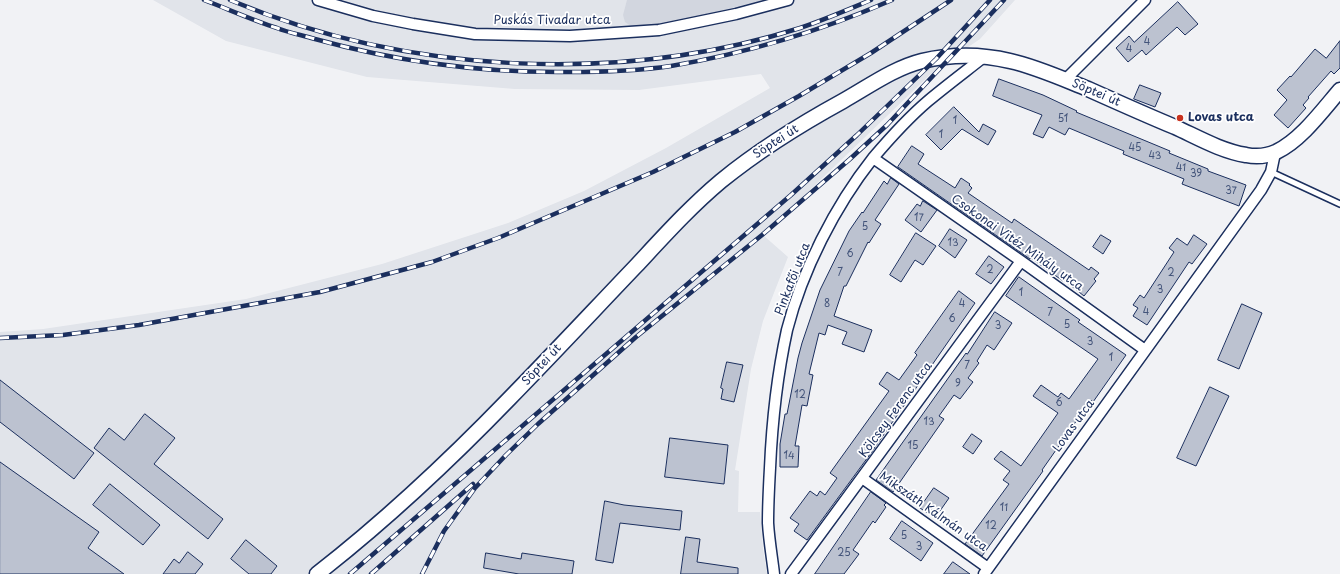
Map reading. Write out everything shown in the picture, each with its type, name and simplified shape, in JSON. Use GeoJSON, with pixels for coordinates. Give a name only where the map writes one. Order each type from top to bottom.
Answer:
{"type":"FeatureCollection","features":[{"type":"Feature","properties":{"kind":"street","name":"Puskás Tivadar utca"},"geometry":{"type":"LineString","coordinates":[[318,0],[373,16],[475,34],[570,36],[659,30],[736,14],[788,0]]}},
{"type":"Feature","properties":{"kind":"street"},"geometry":{"type":"LineString","coordinates":[[1065,80],[1145,0]]}},
{"type":"Feature","properties":{"kind":"street","name":"Söptei út"},"geometry":{"type":"LineString","coordinates":[[317,574],[416,491],[509,400],[680,218],[721,181],[746,161],[776,141],[899,70],[920,62],[952,56],[985,56],[1013,62],[1065,80],[1215,145],[1242,155],[1258,157],[1275,153],[1290,143],[1302,133],[1340,90]]}},
{"type":"Feature","properties":{"kind":"street","name":"Pinkafői utca"},"geometry":{"type":"LineString","coordinates":[[774,574],[768,524],[771,442],[775,400],[787,330],[800,291],[822,240],[839,208],[873,158],[895,133],[927,102],[985,56]]}},
{"type":"Feature","properties":{"kind":"street","name":"Lovas utca"},"geometry":{"type":"LineString","coordinates":[[986,571],[1261,190],[1271,172],[1275,153]]}},
{"type":"Feature","properties":{"kind":"street","name":"Csokonai Vitéz Mihály utca"},"geometry":{"type":"LineString","coordinates":[[873,158],[1021,261],[1145,350]]}},
{"type":"Feature","properties":{"kind":"street","name":"Kölcsey Ferenc utca"},"geometry":{"type":"LineString","coordinates":[[791,574],[1021,261]]}},
{"type":"Feature","properties":{"kind":"street","name":"Mikszáth Kálmán utca"},"geometry":{"type":"LineString","coordinates":[[862,478],[986,571]]}},
{"type":"Feature","properties":{"kind":"lane"},"geometry":{"type":"LineString","coordinates":[[1271,172],[1340,204]]}},
{"type":"Feature","properties":{"kind":"shaded area"},"geometry":{"type":"Polygon","coordinates":[[[153,0],[1015,0],[980,39],[936,69],[763,235],[788,257],[763,321],[751,369],[735,470],[739,471],[738,512],[760,512],[767,574],[0,574],[0,332],[43,329],[246,299],[382,264],[508,223],[584,191],[666,148],[770,88],[761,74],[639,90],[515,89],[367,77],[226,41],[153,0]]]}},
{"type":"Feature","properties":{"kind":"shaded area"},"geometry":{"type":"Polygon","coordinates":[[[627,0],[765,0],[669,23],[631,26],[625,22],[623,15],[627,0]]]}},
{"type":"Feature","properties":{"kind":"building"},"geometry":{"type":"Polygon","coordinates":[[[1178,2],[1198,24],[1185,35],[1177,27],[1146,55],[1142,50],[1128,62],[1116,48],[1129,36],[1134,42],[1178,2]]]}},
{"type":"Feature","properties":{"kind":"building"},"geometry":{"type":"Polygon","coordinates":[[[1340,41],[1340,68],[1334,74],[1331,71],[1308,97],[1309,98],[1303,105],[1306,108],[1288,128],[1274,115],[1287,100],[1277,90],[1290,76],[1291,77],[1315,49],[1326,58],[1340,41]]]}},
{"type":"Feature","properties":{"kind":"building"},"geometry":{"type":"Polygon","coordinates":[[[999,79],[1043,95],[1077,111],[1076,112],[1170,151],[1169,153],[1208,169],[1208,171],[1246,185],[1239,206],[1182,184],[1184,179],[1123,154],[1124,151],[1069,128],[1065,135],[1049,127],[1043,138],[1033,134],[1042,115],[993,96],[999,79]]]}},
{"type":"Feature","properties":{"kind":"building"},"geometry":{"type":"Polygon","coordinates":[[[1140,85],[1161,93],[1155,107],[1134,99],[1140,85]]]}},
{"type":"Feature","properties":{"kind":"building"},"geometry":{"type":"Polygon","coordinates":[[[954,107],[979,132],[983,124],[996,131],[988,145],[962,129],[941,150],[926,135],[954,107]]]}},
{"type":"Feature","properties":{"kind":"building"},"geometry":{"type":"Polygon","coordinates":[[[912,146],[924,154],[918,164],[955,188],[961,178],[970,184],[969,185],[972,188],[968,193],[1012,223],[1014,219],[1089,270],[1091,267],[1099,273],[1094,279],[1096,281],[1084,296],[1064,280],[1063,281],[1031,258],[1030,259],[898,167],[912,146]]]}},
{"type":"Feature","properties":{"kind":"building"},"geometry":{"type":"Polygon","coordinates":[[[891,178],[899,184],[875,220],[881,224],[869,243],[868,242],[846,286],[844,286],[834,316],[872,330],[864,352],[842,344],[847,332],[828,325],[825,335],[819,333],[809,374],[813,375],[807,406],[802,405],[795,446],[799,446],[798,467],[780,467],[780,444],[785,414],[787,414],[802,343],[820,290],[849,231],[884,181],[887,184],[891,178]]]}},
{"type":"Feature","properties":{"kind":"building"},"geometry":{"type":"Polygon","coordinates":[[[923,201],[937,210],[921,232],[905,220],[917,204],[920,206],[923,201]]]}},
{"type":"Feature","properties":{"kind":"building"},"geometry":{"type":"Polygon","coordinates":[[[950,229],[967,240],[955,258],[939,246],[950,229]]]}},
{"type":"Feature","properties":{"kind":"building"},"geometry":{"type":"Polygon","coordinates":[[[916,233],[936,246],[923,265],[915,260],[901,282],[890,275],[916,233]]]}},
{"type":"Feature","properties":{"kind":"building"},"geometry":{"type":"Polygon","coordinates":[[[1101,235],[1111,241],[1103,254],[1093,247],[1101,235]]]}},
{"type":"Feature","properties":{"kind":"building"},"geometry":{"type":"Polygon","coordinates":[[[1194,235],[1207,244],[1192,264],[1189,262],[1147,325],[1133,316],[1138,308],[1133,305],[1140,295],[1144,298],[1174,252],[1169,248],[1177,238],[1187,245],[1194,235]]]}},
{"type":"Feature","properties":{"kind":"building"},"geometry":{"type":"Polygon","coordinates":[[[989,256],[1004,267],[991,284],[976,274],[989,256]]]}},
{"type":"Feature","properties":{"kind":"building"},"geometry":{"type":"Polygon","coordinates":[[[1019,277],[1080,320],[1078,322],[1126,355],[1093,402],[1091,400],[1042,470],[1043,471],[982,556],[965,544],[1009,484],[1003,480],[1010,471],[994,459],[1001,451],[1021,466],[1058,413],[1033,396],[1041,385],[1058,397],[1061,393],[1069,399],[1098,359],[1006,296],[1019,277]]]}},
{"type":"Feature","properties":{"kind":"building"},"geometry":{"type":"Polygon","coordinates":[[[959,291],[975,303],[871,453],[807,540],[794,531],[799,524],[790,518],[810,491],[817,496],[820,491],[825,495],[837,478],[830,473],[889,391],[879,384],[887,372],[899,380],[917,355],[915,353],[959,291]]]}},
{"type":"Feature","properties":{"kind":"building"},"geometry":{"type":"Polygon","coordinates":[[[1242,304],[1262,313],[1239,369],[1218,360],[1242,304]]]}},
{"type":"Feature","properties":{"kind":"building"},"geometry":{"type":"Polygon","coordinates":[[[995,312],[1012,323],[994,350],[987,345],[977,361],[979,363],[968,378],[973,382],[960,399],[954,395],[939,416],[944,419],[893,492],[876,480],[966,353],[967,354],[995,312]]]}},
{"type":"Feature","properties":{"kind":"building"},"geometry":{"type":"Polygon","coordinates":[[[727,362],[743,365],[734,402],[721,399],[723,389],[721,388],[727,362]]]}},
{"type":"Feature","properties":{"kind":"building"},"geometry":{"type":"Polygon","coordinates":[[[0,380],[94,453],[74,479],[0,422],[0,380]]]}},
{"type":"Feature","properties":{"kind":"building"},"geometry":{"type":"Polygon","coordinates":[[[1210,387],[1229,396],[1196,466],[1177,458],[1210,387]]]}},
{"type":"Feature","properties":{"kind":"building"},"geometry":{"type":"Polygon","coordinates":[[[145,414],[175,438],[154,464],[223,519],[208,539],[94,448],[109,428],[124,440],[145,414]]]}},
{"type":"Feature","properties":{"kind":"building"},"geometry":{"type":"Polygon","coordinates":[[[972,434],[982,441],[973,454],[963,447],[972,434]]]}},
{"type":"Feature","properties":{"kind":"building"},"geometry":{"type":"Polygon","coordinates":[[[670,438],[728,445],[724,484],[665,477],[670,438]]]}},
{"type":"Feature","properties":{"kind":"building"},"geometry":{"type":"Polygon","coordinates":[[[0,462],[99,532],[88,548],[124,574],[0,574],[0,462]]]}},
{"type":"Feature","properties":{"kind":"building"},"geometry":{"type":"Polygon","coordinates":[[[110,484],[160,525],[143,545],[93,505],[110,484]]]}},
{"type":"Feature","properties":{"kind":"building"},"geometry":{"type":"Polygon","coordinates":[[[934,488],[949,498],[935,518],[920,508],[934,488]]]}},
{"type":"Feature","properties":{"kind":"building"},"geometry":{"type":"Polygon","coordinates":[[[871,492],[886,503],[884,505],[886,507],[875,523],[873,521],[853,550],[859,554],[844,574],[815,574],[871,492]]]}},
{"type":"Feature","properties":{"kind":"building"},"geometry":{"type":"Polygon","coordinates":[[[605,501],[624,505],[682,511],[680,530],[620,523],[613,563],[596,560],[605,501]]]}},
{"type":"Feature","properties":{"kind":"building"},"geometry":{"type":"Polygon","coordinates":[[[902,521],[933,543],[921,561],[890,539],[902,521]]]}},
{"type":"Feature","properties":{"kind":"building"},"geometry":{"type":"Polygon","coordinates":[[[686,537],[700,539],[697,562],[738,568],[738,574],[681,574],[686,537]]]}},
{"type":"Feature","properties":{"kind":"building"},"geometry":{"type":"Polygon","coordinates":[[[246,540],[277,566],[271,574],[249,574],[231,559],[246,540]]]}},
{"type":"Feature","properties":{"kind":"building"},"geometry":{"type":"Polygon","coordinates":[[[188,552],[203,564],[195,574],[163,574],[174,559],[179,563],[188,552]]]}},
{"type":"Feature","properties":{"kind":"building"},"geometry":{"type":"Polygon","coordinates":[[[486,553],[521,559],[522,553],[574,561],[572,574],[519,574],[484,568],[486,553]]]}},
{"type":"Feature","properties":{"kind":"building"},"geometry":{"type":"Polygon","coordinates":[[[953,562],[970,574],[944,574],[953,562]]]}},
{"type":"Feature","properties":{"kind":"railway"},"geometry":{"type":"LineString","coordinates":[[204,0],[258,22],[286,31],[377,54],[409,60],[472,68],[536,72],[620,71],[658,68],[700,61],[784,40],[838,22],[892,0]]}},
{"type":"Feature","properties":{"kind":"railway"},"geometry":{"type":"LineString","coordinates":[[230,0],[297,25],[367,44],[440,56],[513,63],[586,64],[659,58],[731,46],[800,28],[871,0]]}},
{"type":"Feature","properties":{"kind":"railway"},"geometry":{"type":"LineString","coordinates":[[0,338],[63,335],[139,325],[320,292],[432,262],[498,238],[653,172],[735,132],[871,53],[951,0]]}},
{"type":"Feature","properties":{"kind":"railway"},"geometry":{"type":"LineString","coordinates":[[350,574],[791,195],[857,135],[936,59],[990,0]]}},
{"type":"Feature","properties":{"kind":"railway"},"geometry":{"type":"LineString","coordinates":[[422,574],[444,531],[475,488],[506,455],[538,424],[636,337],[762,235],[850,159],[887,125],[1004,0]]}},
{"type":"Feature","properties":{"kind":"railway"},"geometry":{"type":"LineString","coordinates":[[371,574],[473,484]]}},
{"type":"Feature","properties":{"kind":"place","name":"Lovas utca"},"geometry":{"type":"Point","coordinates":[1180,118]}}]}
